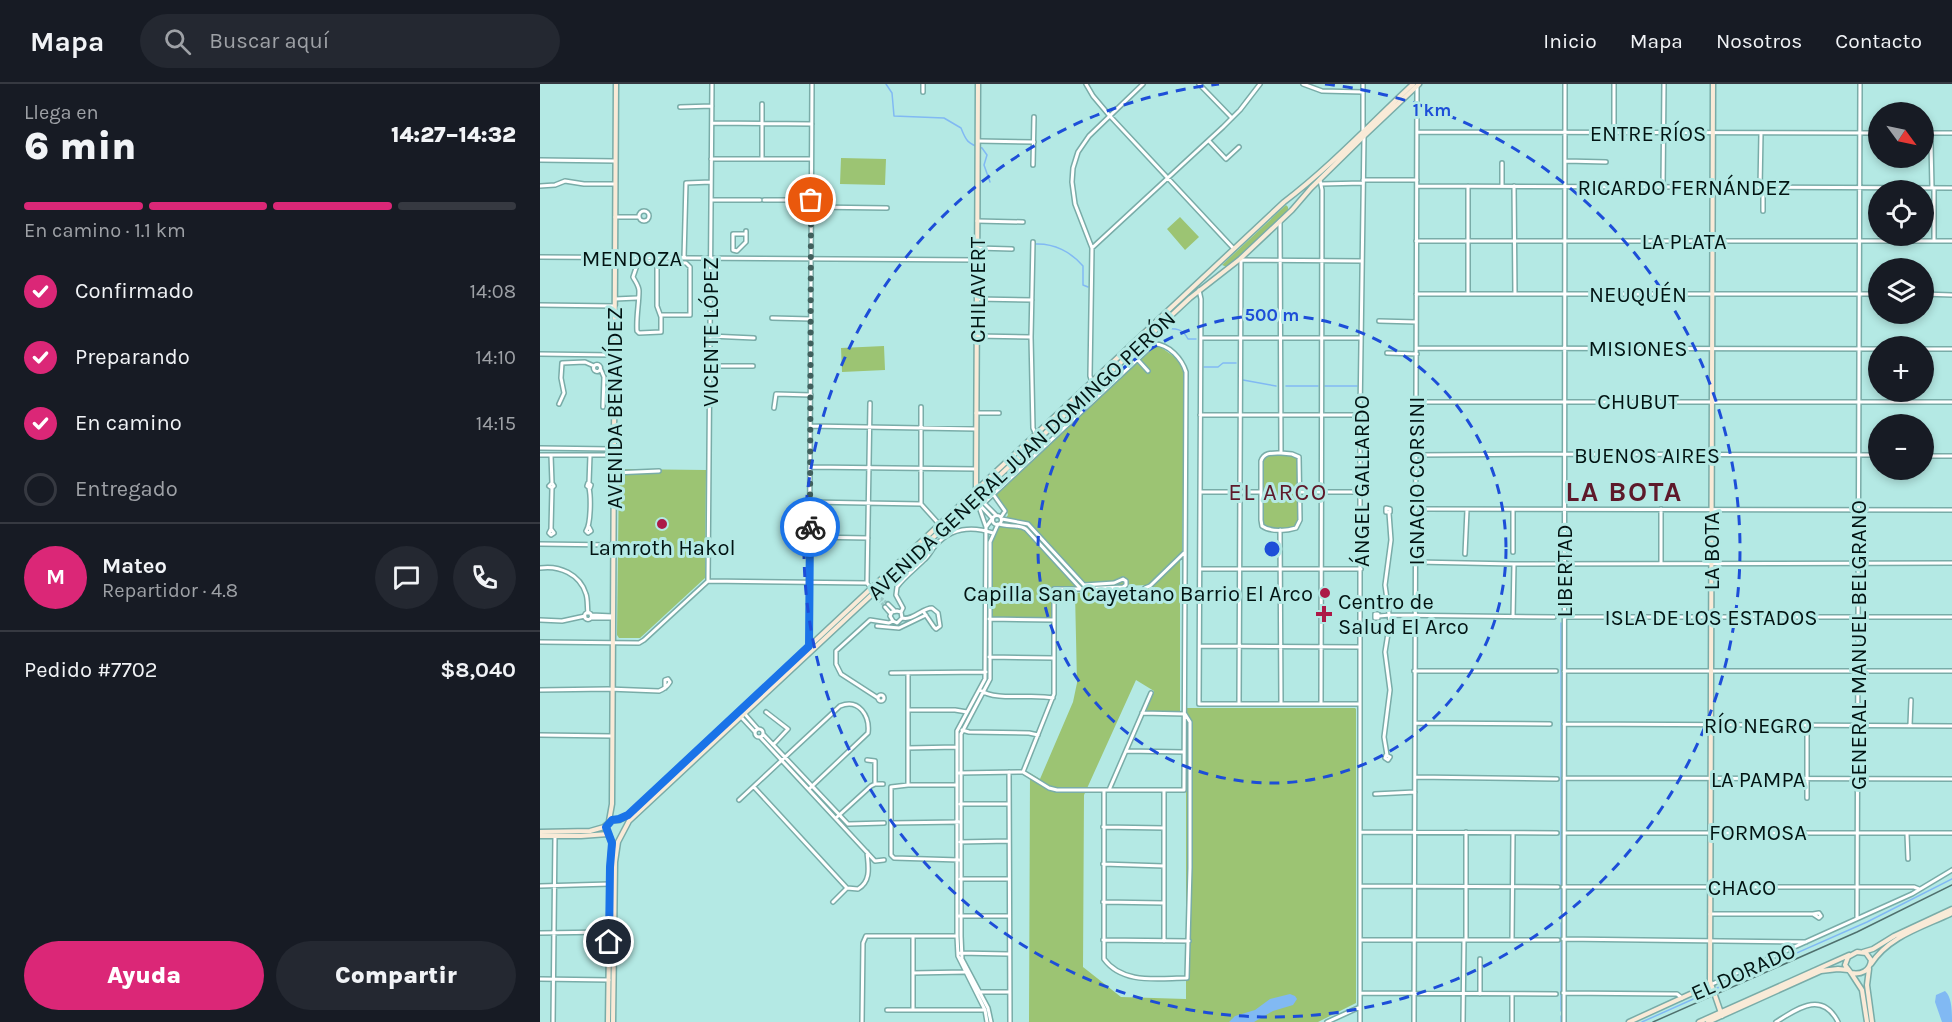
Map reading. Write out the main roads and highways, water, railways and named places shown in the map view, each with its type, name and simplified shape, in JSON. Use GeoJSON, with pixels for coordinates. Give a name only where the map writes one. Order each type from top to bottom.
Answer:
{"type":"FeatureCollection","features":[{"type":"Feature","properties":{"kind":"main road","name":"AVENIDA BENAVÍDEZ"},"geometry":{"type":"LineString","coordinates":[[608,823],[612,804],[616,84]]}},
{"type":"Feature","properties":{"kind":"main road","name":"CHILAVERT"},"geometry":{"type":"LineString","coordinates":[[977,496],[978,84]]}},
{"type":"Feature","properties":{"kind":"main road","name":"AVENIDA GENERAL JUAN DOMINGO PERÓN"},"geometry":{"type":"LineString","coordinates":[[873,590],[940,525],[977,496],[1035,435],[1284,202],[1316,176],[1416,84]]}},
{"type":"Feature","properties":{"kind":"main road","name":"AVENIDA GENERAL JUAN DOMINGO PERÓN"},"geometry":{"type":"LineString","coordinates":[[617,819],[628,815],[1199,290],[1240,260],[1416,84]]}},
{"type":"Feature","properties":{"kind":"main road","name":"LA BOTA"},"geometry":{"type":"LineString","coordinates":[[1713,84],[1710,985],[1722,1014]]}},
{"type":"Feature","properties":{"kind":"main road"},"geometry":{"type":"LineString","coordinates":[[1284,202],[1291,204],[1292,210]]}},
{"type":"Feature","properties":{"kind":"main road"},"geometry":{"type":"LineString","coordinates":[[1221,262],[1221,267],[1228,270]]}},
{"type":"Feature","properties":{"kind":"main road","name":"AVENIDA GENERAL JUAN DOMINGO PERÓN"},"geometry":{"type":"LineString","coordinates":[[625,828],[631,818],[810,648]]}},
{"type":"Feature","properties":{"kind":"main road","name":"AVENIDA BENAVÍDEZ"},"geometry":{"type":"LineString","coordinates":[[612,804],[617,819]]}},
{"type":"Feature","properties":{"kind":"main road"},"geometry":{"type":"LineString","coordinates":[[540,834],[598,830],[617,819],[623,823],[625,828],[618,842],[614,871],[610,1022]]}},
{"type":"Feature","properties":{"kind":"main road"},"geometry":{"type":"LineString","coordinates":[[608,823],[606,830],[612,843],[609,932],[610,1022]]}},
{"type":"Feature","properties":{"kind":"main road"},"geometry":{"type":"LineString","coordinates":[[540,834],[609,835],[615,838],[621,836]]}},
{"type":"Feature","properties":{"kind":"main road"},"geometry":{"type":"LineString","coordinates":[[1708,1022],[1850,955],[1873,949],[1894,936],[1952,911]]}},
{"type":"Feature","properties":{"kind":"main road"},"geometry":{"type":"LineString","coordinates":[[1699,1022],[1821,971],[1838,969],[1863,973],[1890,942],[1952,911]]}},
{"type":"Feature","properties":{"kind":"main road"},"geometry":{"type":"LineString","coordinates":[[1863,952],[1870,957],[1867,985],[1872,1022]]}},
{"type":"Feature","properties":{"kind":"main road"},"geometry":{"type":"LineString","coordinates":[[1850,955],[1845,964],[1862,990],[1867,1022]]}},
{"type":"Feature","properties":{"kind":"main road","name":"EL DORADO"},"geometry":{"type":"LineString","coordinates":[[1629,1022],[1710,985]]}},
{"type":"Feature","properties":{"kind":"water"},"geometry":{"type":"Polygon","coordinates":[[[1945,991],[1952,1009],[1952,1022],[1942,1022],[1935,1002],[1936,995],[1945,991]]]}},
{"type":"Feature","properties":{"kind":"water"},"geometry":{"type":"Polygon","coordinates":[[[1290,994],[1297,999],[1293,1005],[1273,1011],[1254,1022],[1229,1022],[1235,1016],[1255,1010],[1270,999],[1290,994]]]}},
{"type":"Feature","properties":{"kind":"waterway"},"geometry":{"type":"LineString","coordinates":[[886,84],[892,93],[894,116],[944,118],[961,128],[968,141],[982,148],[987,155],[984,165],[990,182]]}},
{"type":"Feature","properties":{"kind":"waterway"},"geometry":{"type":"LineString","coordinates":[[1035,244],[1062,249],[1073,257],[1083,266],[1083,285],[1088,287]]}},
{"type":"Feature","properties":{"kind":"waterway"},"geometry":{"type":"LineString","coordinates":[[1166,329],[1179,330],[1188,339],[1196,339]]}},
{"type":"Feature","properties":{"kind":"waterway"},"geometry":{"type":"LineString","coordinates":[[1204,367],[1236,363]]}},
{"type":"Feature","properties":{"kind":"waterway"},"geometry":{"type":"LineString","coordinates":[[1243,380],[1276,386]]}},
{"type":"Feature","properties":{"kind":"waterway"},"geometry":{"type":"LineString","coordinates":[[1286,386],[1318,386]]}},
{"type":"Feature","properties":{"kind":"waterway"},"geometry":{"type":"LineString","coordinates":[[1325,386],[1357,386]]}},
{"type":"Feature","properties":{"kind":"waterway"},"geometry":{"type":"LineString","coordinates":[[1561,623],[1561,911]]}},
{"type":"Feature","properties":{"kind":"waterway"},"geometry":{"type":"LineString","coordinates":[[1715,989],[1867,922],[1952,879]]}},
{"type":"Feature","properties":{"kind":"waterway"},"geometry":{"type":"LineString","coordinates":[[1561,923],[1561,1011]]}},
{"type":"Feature","properties":{"kind":"waterway"},"geometry":{"type":"LineString","coordinates":[[1642,1022],[1709,992]]}},
{"type":"Feature","properties":{"kind":"waterway"},"geometry":{"type":"LineString","coordinates":[[1561,1016],[1561,1022]]}},
{"type":"Feature","properties":{"kind":"tunnel"},"geometry":{"type":"LineString","coordinates":[[874,592],[888,604]]}},
{"type":"Feature","properties":{"kind":"tunnel"},"geometry":{"type":"LineString","coordinates":[[876,596],[885,607]]}},
{"type":"Feature","properties":{"kind":"railway"},"geometry":{"type":"LineString","coordinates":[[1653,1022],[1857,932],[1952,885]]}},
{"type":"Feature","properties":{"kind":"place","name":"Lamroth Hakol"},"geometry":{"type":"Point","coordinates":[662,524]}},
{"type":"Feature","properties":{"kind":"place","name":"Capilla San Cayetano Barrio El Arco"},"geometry":{"type":"Point","coordinates":[1325,593]}},
{"type":"Feature","properties":{"kind":"place","name":"Centro de Salud El Arco"},"geometry":{"type":"Point","coordinates":[1324,614]}},
{"type":"Feature","properties":{"kind":"district","name":"LA BOTA"},"geometry":{"type":"Point","coordinates":[1624,491]}},
{"type":"Feature","properties":{"kind":"district","name":"EL ARCO"},"geometry":{"type":"Point","coordinates":[1278,492]}}]}
